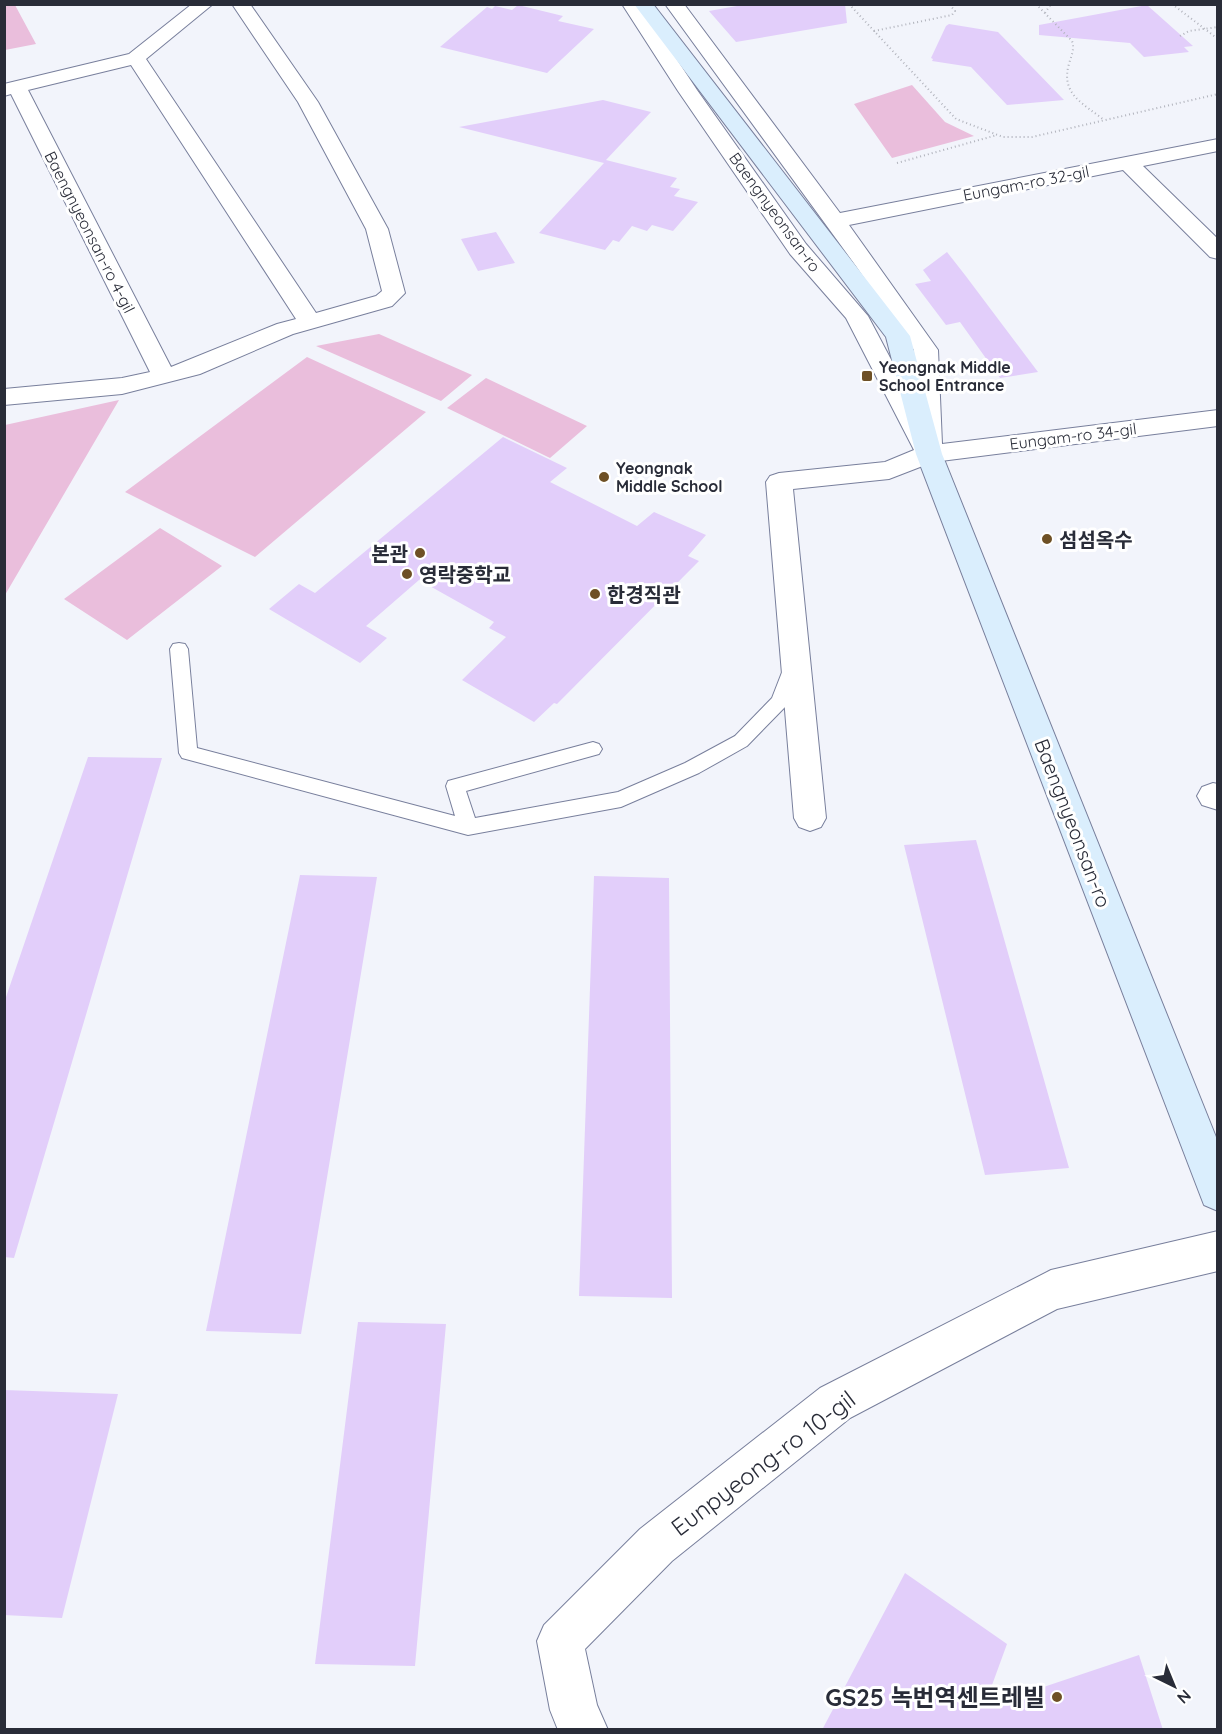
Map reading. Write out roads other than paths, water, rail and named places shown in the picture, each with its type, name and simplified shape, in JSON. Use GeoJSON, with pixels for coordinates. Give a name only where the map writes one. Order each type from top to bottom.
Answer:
{"type":"FeatureCollection","features":[{"type":"Feature","properties":{"kind":"main road","name":"Baengnyeonsan-ro"},"geometry":{"type":"LineString","coordinates":[[643,4],[898,336],[929,454],[1218,1192]]}},
{"type":"Feature","properties":{"kind":"street","name":"Baengnyeonsan-ro 4-gil"},"geometry":{"type":"LineString","coordinates":[[164,376],[11,89],[136,58],[204,4]]}},
{"type":"Feature","properties":{"kind":"street"},"geometry":{"type":"LineString","coordinates":[[4,397],[122,386],[191,369],[285,329],[384,301],[394,293],[377,229],[308,102],[241,4]]}},
{"type":"Feature","properties":{"kind":"street","name":"Baengnyeonsan-ro"},"geometry":{"type":"LineString","coordinates":[[632,4],[688,91],[798,249],[856,316],[929,454]]}},
{"type":"Feature","properties":{"kind":"street","name":"Baengnyeonsan-ro"},"geometry":{"type":"LineString","coordinates":[[674,4],[733,81],[926,350],[929,454]]}},
{"type":"Feature","properties":{"kind":"street"},"geometry":{"type":"LineString","coordinates":[[136,58],[310,322]]}},
{"type":"Feature","properties":{"kind":"street","name":"Eungam-ro 32-gil"},"geometry":{"type":"LineString","coordinates":[[834,221],[1218,145]]}},
{"type":"Feature","properties":{"kind":"street"},"geometry":{"type":"LineString","coordinates":[[1128,163],[1218,252]]}},
{"type":"Feature","properties":{"kind":"street","name":"Eungam-ro 34-gil"},"geometry":{"type":"LineString","coordinates":[[796,656],[778,482],[889,470],[929,454],[1218,418]]}},
{"type":"Feature","properties":{"kind":"street"},"geometry":{"type":"LineString","coordinates":[[796,656],[810,818]]}},
{"type":"Feature","properties":{"kind":"street","name":"Eunpyeong-ro 10-gil"},"geometry":{"type":"LineString","coordinates":[[584,1730],[574,1710],[560,1641],[656,1545],[835,1403],[1051,1290],[1218,1251]]}},
{"type":"Feature","properties":{"kind":"lane"},"geometry":{"type":"LineString","coordinates":[[179,649],[188,753],[468,827],[621,799],[692,768],[741,741],[780,701],[796,656]]}},
{"type":"Feature","properties":{"kind":"lane"},"geometry":{"type":"LineString","coordinates":[[468,827],[455,786],[593,749]]}},
{"type":"Feature","properties":{"kind":"place","name":"Yeongnak Middle School Entrance"},"geometry":{"type":"Point","coordinates":[867,376]}},
{"type":"Feature","properties":{"kind":"place","name":"Yeongnak Middle School"},"geometry":{"type":"Point","coordinates":[604,477]}},
{"type":"Feature","properties":{"kind":"place","name":"섬섬옥수"},"geometry":{"type":"Point","coordinates":[1047,539]}},
{"type":"Feature","properties":{"kind":"place","name":"본관"},"geometry":{"type":"Point","coordinates":[420,553]}},
{"type":"Feature","properties":{"kind":"place","name":"영락중학교"},"geometry":{"type":"Point","coordinates":[407,574]}},
{"type":"Feature","properties":{"kind":"place","name":"한경직관"},"geometry":{"type":"Point","coordinates":[595,594]}},
{"type":"Feature","properties":{"kind":"place","name":"GS25 녹번역센트레빌"},"geometry":{"type":"Point","coordinates":[1057,1697]}}]}
